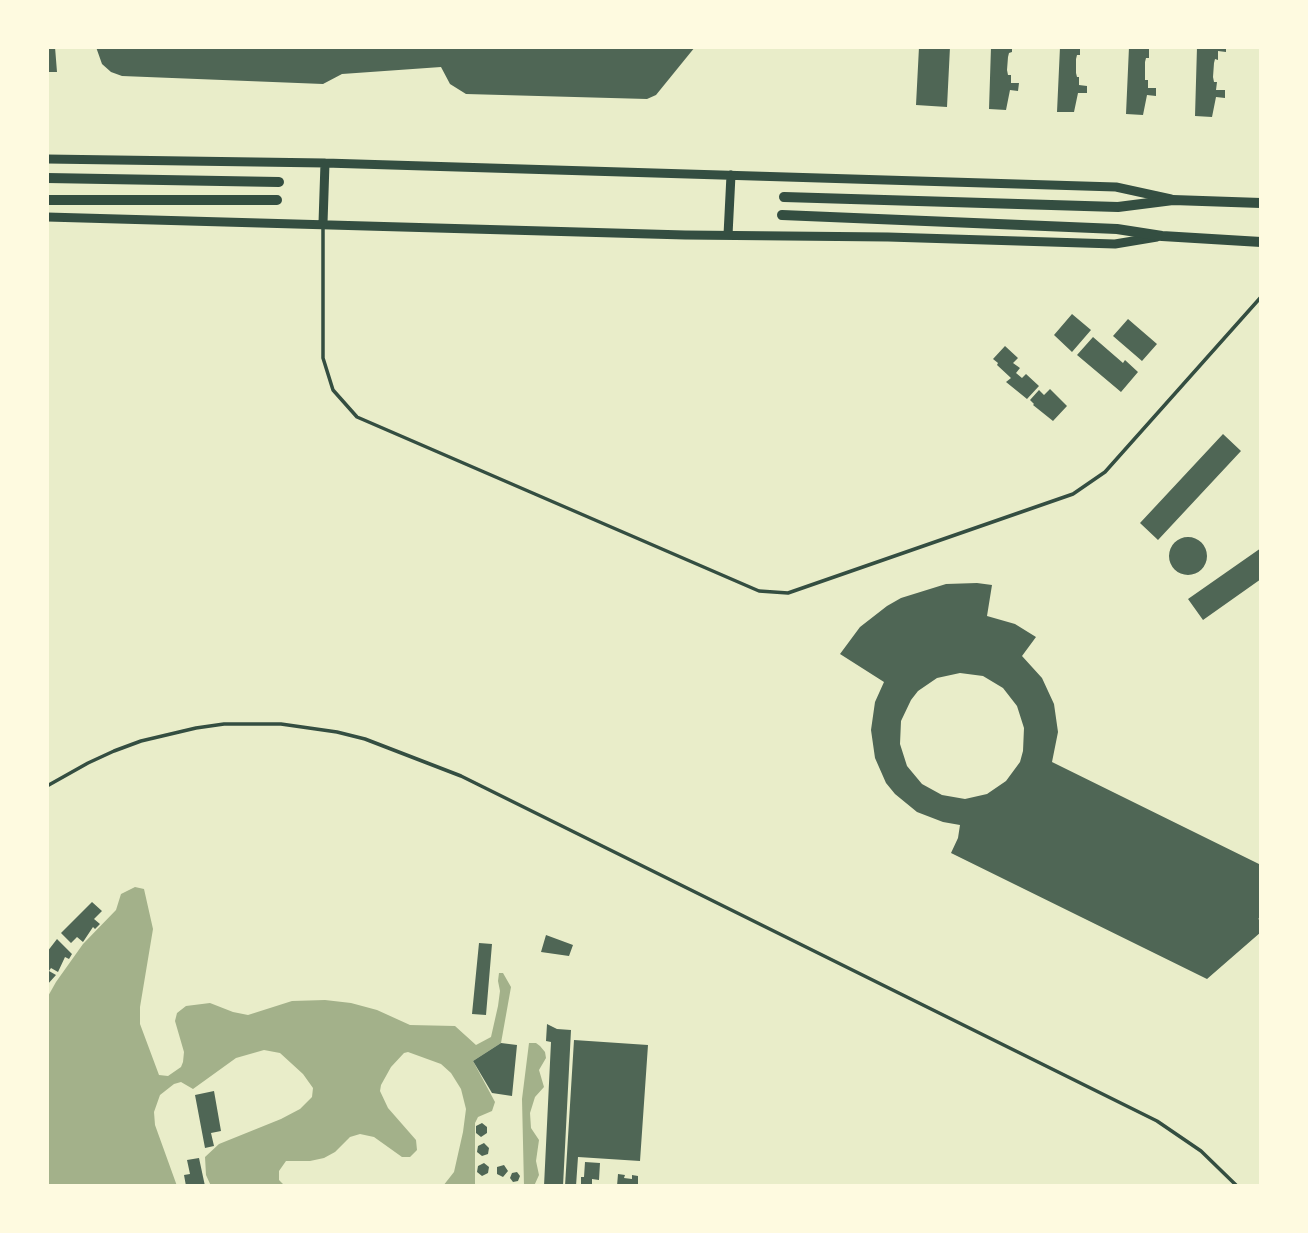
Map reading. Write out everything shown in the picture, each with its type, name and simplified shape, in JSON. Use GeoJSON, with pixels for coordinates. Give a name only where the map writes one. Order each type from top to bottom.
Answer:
{"type":"FeatureCollection","features":[{"type":"Feature","properties":{"kind":"main road"},"geometry":{"type":"LineString","coordinates":[[47,178],[279,181]]}},
{"type":"Feature","properties":{"kind":"main road"},"geometry":{"type":"LineString","coordinates":[[784,197],[1118,207],[1173,200],[1261,203]]}},
{"type":"Feature","properties":{"kind":"main road"},"geometry":{"type":"LineString","coordinates":[[47,200],[277,200]]}},
{"type":"Feature","properties":{"kind":"main road"},"geometry":{"type":"LineString","coordinates":[[782,215],[1117,229],[1163,236],[1261,242]]}},
{"type":"Feature","properties":{"kind":"street"},"geometry":{"type":"LineString","coordinates":[[47,159],[325,163],[1116,187],[1173,200]]}},
{"type":"Feature","properties":{"kind":"street"},"geometry":{"type":"LineString","coordinates":[[323,223],[325,163]]}},
{"type":"Feature","properties":{"kind":"street"},"geometry":{"type":"LineString","coordinates":[[728,235],[731,175]]}},
{"type":"Feature","properties":{"kind":"street"},"geometry":{"type":"LineString","coordinates":[[47,217],[728,235],[888,236],[1115,244],[1163,236]]}},
{"type":"Feature","properties":{"kind":"lane"},"geometry":{"type":"LineString","coordinates":[[323,223],[323,358],[333,390],[357,417],[759,591],[788,593],[1073,494],[1105,472],[1261,297]]}},
{"type":"Feature","properties":{"kind":"lane"},"geometry":{"type":"LineString","coordinates":[[47,786],[114,751],[150,738],[196,728],[224,724],[281,724],[319,728],[365,739],[461,776],[1145,1114],[1200,1151],[1237,1186]]}},
{"type":"Feature","properties":{"kind":"shaded area"},"geometry":{"type":"Polygon","coordinates":[[[135,887],[144,889],[153,929],[140,1007],[140,1024],[159,1075],[168,1076],[181,1067],[183,1062],[184,1052],[175,1021],[177,1013],[186,1006],[210,1003],[248,1015],[292,1001],[325,1000],[351,1003],[377,1010],[410,1025],[455,1026],[476,1045],[491,1037],[500,991],[499,973],[503,973],[511,987],[501,1043],[473,1061],[495,1102],[492,1111],[478,1117],[475,1123],[475,1186],[443,1186],[454,1172],[463,1132],[466,1109],[461,1089],[451,1073],[441,1064],[408,1052],[391,1067],[380,1091],[388,1108],[416,1140],[417,1150],[410,1157],[402,1157],[374,1137],[360,1134],[350,1137],[335,1152],[324,1158],[286,1161],[279,1171],[279,1180],[285,1186],[211,1186],[206,1175],[205,1157],[219,1144],[281,1119],[300,1109],[312,1097],[313,1088],[303,1074],[280,1053],[264,1050],[236,1058],[193,1089],[181,1082],[160,1095],[154,1112],[155,1125],[177,1186],[47,1186],[47,998],[83,944],[116,910],[121,894],[135,887]]]}},
{"type":"Feature","properties":{"kind":"shaded area"},"geometry":{"type":"Polygon","coordinates":[[[529,1043],[540,1046],[546,1058],[539,1070],[544,1087],[535,1097],[530,1113],[531,1128],[539,1140],[536,1161],[539,1175],[534,1186],[524,1186],[522,1099],[529,1043]]]}},
{"type":"Feature","properties":{"kind":"building"},"geometry":{"type":"Polygon","coordinates":[[[47,47],[55,47],[57,72],[47,72],[47,47]]]}},
{"type":"Feature","properties":{"kind":"building"},"geometry":{"type":"Polygon","coordinates":[[[96,47],[695,47],[656,95],[647,99],[466,94],[450,84],[441,67],[342,74],[323,84],[122,76],[111,72],[102,64],[96,47]]]}},
{"type":"Feature","properties":{"kind":"building"},"geometry":{"type":"Polygon","coordinates":[[[919,47],[950,47],[947,107],[916,105],[919,47]]]}},
{"type":"Feature","properties":{"kind":"building"},"geometry":{"type":"Polygon","coordinates":[[[991,47],[1012,47],[1007,70],[1008,75],[1011,75],[1011,83],[1019,83],[1018,91],[1010,90],[1006,110],[989,109],[991,47]]]}},
{"type":"Feature","properties":{"kind":"building"},"geometry":{"type":"Polygon","coordinates":[[[1060,47],[1080,47],[1080,55],[1077,55],[1076,59],[1076,73],[1079,85],[1087,86],[1087,93],[1078,93],[1074,112],[1057,112],[1060,47]]]}},
{"type":"Feature","properties":{"kind":"building"},"geometry":{"type":"Polygon","coordinates":[[[1129,47],[1149,47],[1149,58],[1146,58],[1145,62],[1145,80],[1148,80],[1148,88],[1156,88],[1156,96],[1147,95],[1143,115],[1126,114],[1129,47]]]}},
{"type":"Feature","properties":{"kind":"building"},"geometry":{"type":"Polygon","coordinates":[[[1197,47],[1226,47],[1226,52],[1218,51],[1213,77],[1214,82],[1217,82],[1216,90],[1225,90],[1225,98],[1216,97],[1212,117],[1195,116],[1197,47]]]}},
{"type":"Feature","properties":{"kind":"building"},"geometry":{"type":"Polygon","coordinates":[[[1072,314],[1091,330],[1072,352],[1054,335],[1072,314]]]}},
{"type":"Feature","properties":{"kind":"building"},"geometry":{"type":"Polygon","coordinates":[[[1128,319],[1157,344],[1142,361],[1113,336],[1128,319]]]}},
{"type":"Feature","properties":{"kind":"building"},"geometry":{"type":"Polygon","coordinates":[[[1093,337],[1123,363],[1125,360],[1138,372],[1121,392],[1077,355],[1093,337]]]}},
{"type":"Feature","properties":{"kind":"building"},"geometry":{"type":"Polygon","coordinates":[[[1005,346],[1018,358],[1013,363],[1020,368],[1016,373],[1022,378],[1026,374],[1039,386],[1027,399],[1006,382],[1011,378],[993,359],[1005,346]]]}},
{"type":"Feature","properties":{"kind":"building"},"geometry":{"type":"Polygon","coordinates":[[[1050,389],[1067,406],[1053,421],[1030,400],[1039,390],[1044,395],[1050,389]]]}},
{"type":"Feature","properties":{"kind":"building"},"geometry":{"type":"Polygon","coordinates":[[[1223,434],[1241,451],[1158,540],[1140,523],[1223,434]]]}},
{"type":"Feature","properties":{"kind":"building"},"geometry":{"type":"Polygon","coordinates":[[[1188,537],[1201,543],[1207,556],[1201,569],[1188,575],[1175,569],[1169,556],[1175,543],[1188,537]]]}},
{"type":"Feature","properties":{"kind":"building"},"geometry":{"type":"Polygon","coordinates":[[[1261,548],[1261,579],[1203,620],[1188,599],[1261,548]]]}},
{"type":"Feature","properties":{"kind":"building"},"geometry":{"type":"Polygon","coordinates":[[[946,584],[992,585],[987,616],[1015,624],[1036,637],[1022,656],[1042,678],[1054,704],[1058,732],[1052,762],[1261,865],[1261,917],[1258,919],[1261,920],[1261,932],[1207,979],[951,853],[960,825],[917,812],[886,783],[875,758],[871,730],[875,702],[884,682],[840,654],[860,627],[887,606],[901,598],[946,584]],[[960,673],[937,678],[918,691],[901,721],[900,744],[907,766],[922,784],[942,795],[965,799],[987,794],[1006,781],[1020,762],[1024,728],[1017,706],[1003,688],[983,676],[960,673]]]}},
{"type":"Feature","properties":{"kind":"building"},"geometry":{"type":"Polygon","coordinates":[[[92,902],[102,911],[94,919],[100,924],[95,929],[93,927],[83,942],[77,937],[71,943],[61,933],[92,902]]]}},
{"type":"Feature","properties":{"kind":"building"},"geometry":{"type":"Polygon","coordinates":[[[546,935],[573,945],[569,956],[541,952],[546,935]]]}},
{"type":"Feature","properties":{"kind":"building"},"geometry":{"type":"Polygon","coordinates":[[[57,939],[72,954],[69,959],[65,957],[58,972],[51,968],[49,971],[56,975],[47,985],[47,952],[57,939]]]}},
{"type":"Feature","properties":{"kind":"building"},"geometry":{"type":"Polygon","coordinates":[[[479,943],[492,944],[486,1015],[472,1014],[479,943]]]}},
{"type":"Feature","properties":{"kind":"building"},"geometry":{"type":"Polygon","coordinates":[[[547,1024],[557,1029],[571,1030],[563,1186],[544,1186],[551,1042],[546,1041],[547,1024]]]}},
{"type":"Feature","properties":{"kind":"building"},"geometry":{"type":"Polygon","coordinates":[[[574,1040],[648,1045],[640,1161],[578,1157],[576,1186],[565,1186],[574,1040]]]}},
{"type":"Feature","properties":{"kind":"building"},"geometry":{"type":"Polygon","coordinates":[[[501,1043],[517,1045],[512,1096],[492,1093],[473,1061],[501,1043]]]}},
{"type":"Feature","properties":{"kind":"building"},"geometry":{"type":"Polygon","coordinates":[[[214,1091],[221,1131],[211,1133],[214,1146],[205,1148],[195,1095],[214,1091]]]}},
{"type":"Feature","properties":{"kind":"building"},"geometry":{"type":"Polygon","coordinates":[[[482,1123],[487,1127],[487,1133],[481,1137],[476,1133],[476,1126],[482,1123]]]}},
{"type":"Feature","properties":{"kind":"building"},"geometry":{"type":"Polygon","coordinates":[[[484,1143],[489,1148],[488,1154],[482,1156],[477,1152],[478,1146],[484,1143]]]}},
{"type":"Feature","properties":{"kind":"building"},"geometry":{"type":"Polygon","coordinates":[[[199,1158],[205,1186],[186,1186],[184,1175],[190,1174],[187,1160],[199,1158]]]}},
{"type":"Feature","properties":{"kind":"building"},"geometry":{"type":"Polygon","coordinates":[[[585,1162],[600,1163],[599,1180],[592,1179],[592,1186],[581,1186],[585,1162]]]}},
{"type":"Feature","properties":{"kind":"building"},"geometry":{"type":"Polygon","coordinates":[[[484,1163],[489,1167],[488,1173],[482,1176],[477,1172],[478,1166],[484,1163]]]}},
{"type":"Feature","properties":{"kind":"building"},"geometry":{"type":"Polygon","coordinates":[[[504,1165],[508,1171],[503,1177],[497,1174],[497,1167],[504,1165]]]}},
{"type":"Feature","properties":{"kind":"building"},"geometry":{"type":"Polygon","coordinates":[[[517,1172],[520,1176],[518,1181],[513,1182],[510,1178],[512,1173],[517,1172]]]}},
{"type":"Feature","properties":{"kind":"building"},"geometry":{"type":"Polygon","coordinates":[[[618,1174],[632,1179],[632,1175],[638,1176],[638,1186],[617,1186],[618,1174]]]}}]}
